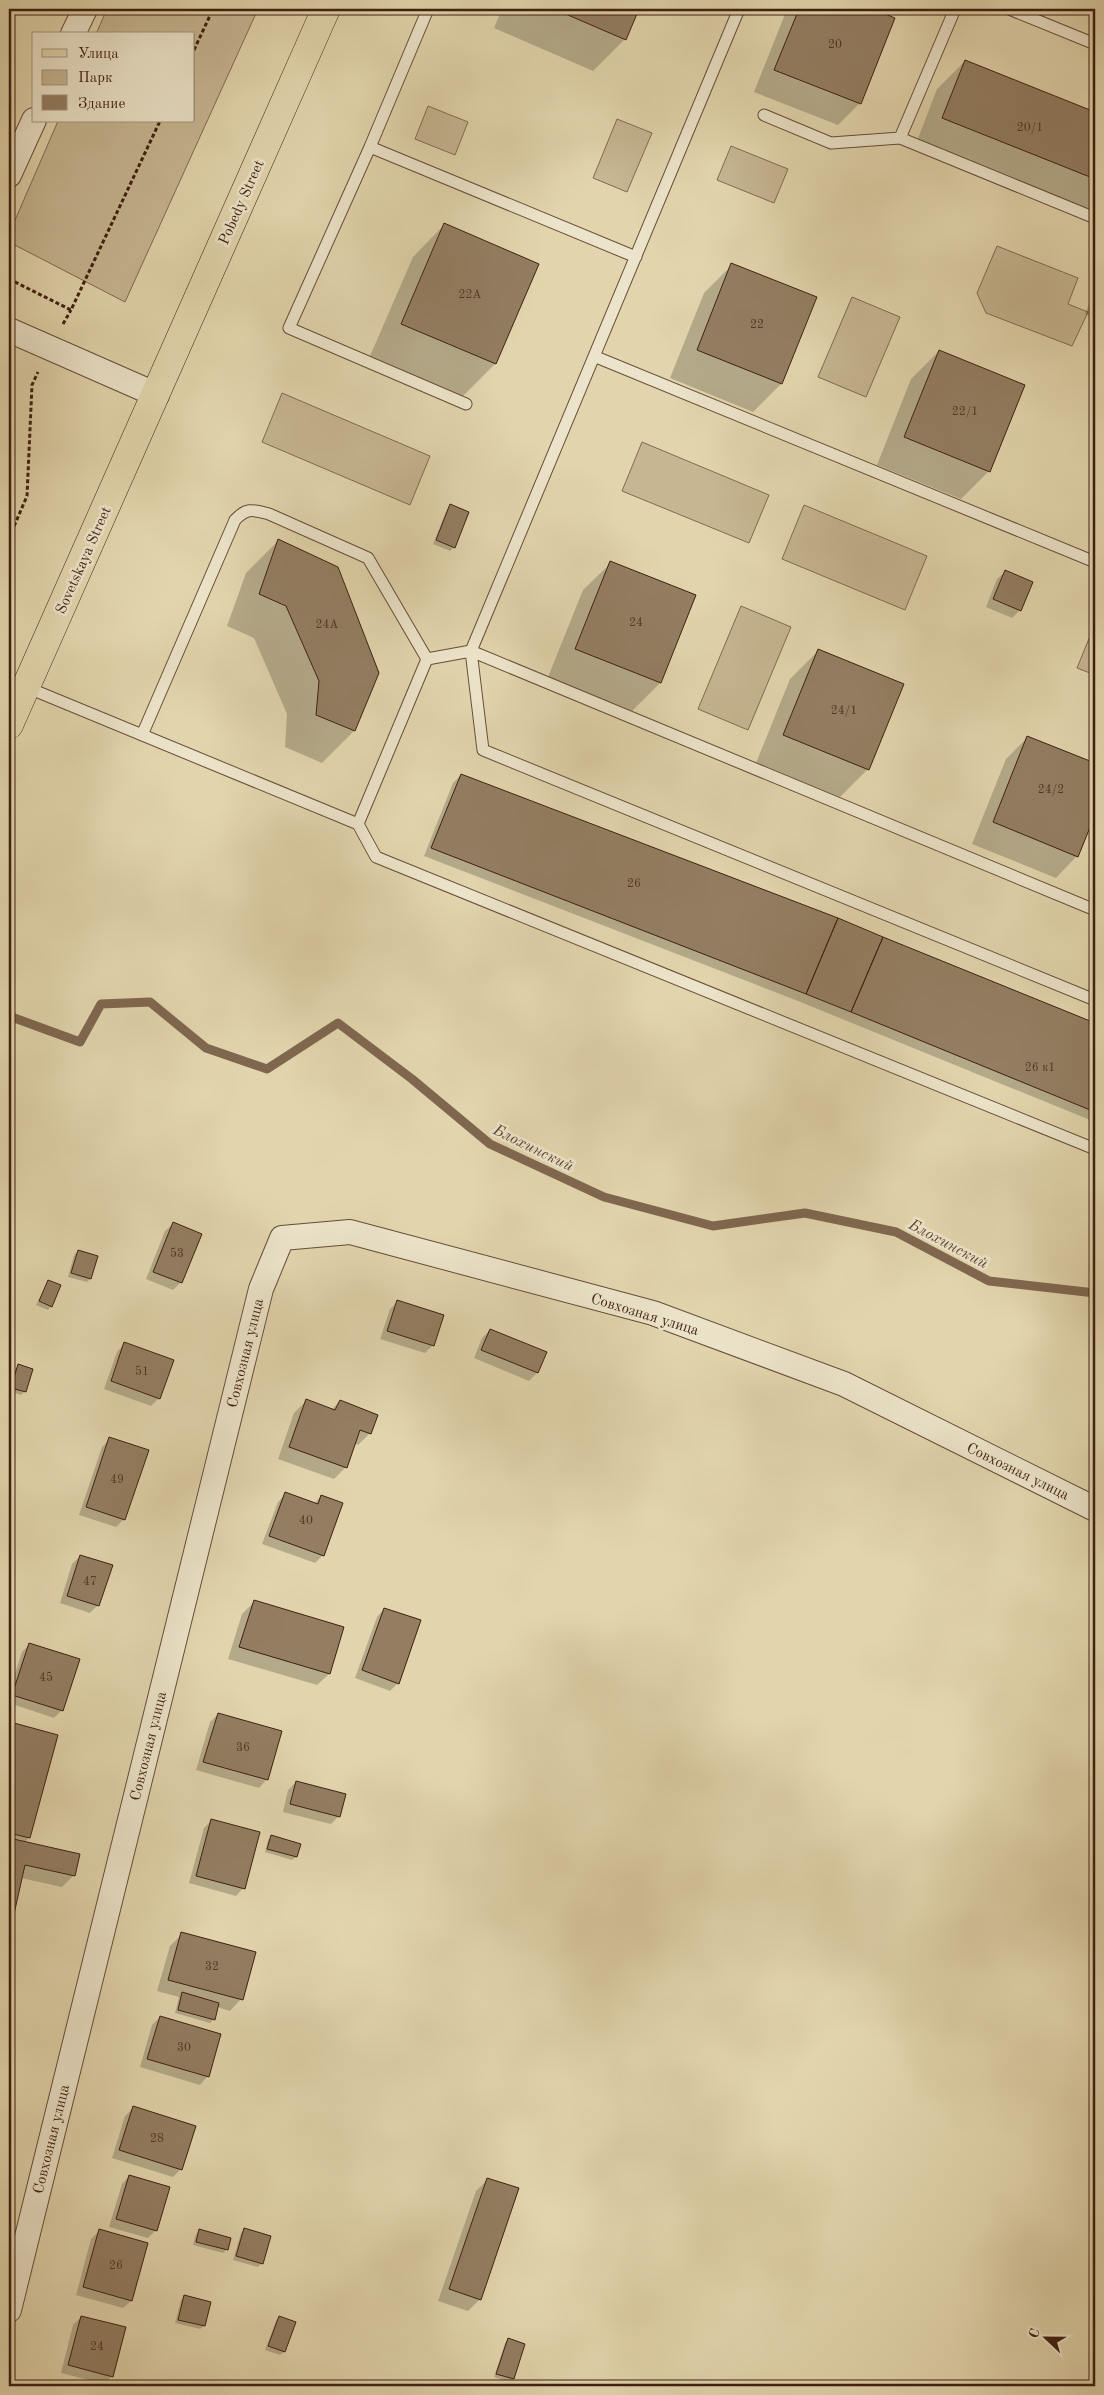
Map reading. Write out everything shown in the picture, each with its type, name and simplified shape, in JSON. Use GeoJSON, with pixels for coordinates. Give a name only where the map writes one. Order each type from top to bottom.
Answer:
{"type":"FeatureCollection","features":[{"type":"Feature","properties":{"kind":"main road","name":"Pobedy Street"},"geometry":{"type":"LineString","coordinates":[[157,395],[326,9]]}},
{"type":"Feature","properties":{"kind":"main road","name":"Sovetskaya Street"},"geometry":{"type":"LineString","coordinates":[[9,725],[157,395]]}},
{"type":"Feature","properties":{"kind":"street"},"geometry":{"type":"LineString","coordinates":[[74,32],[85,9]]}},
{"type":"Feature","properties":{"kind":"street"},"geometry":{"type":"LineString","coordinates":[[9,175],[33,122]]}},
{"type":"Feature","properties":{"kind":"street"},"geometry":{"type":"LineString","coordinates":[[9,330],[157,395]]}},
{"type":"Feature","properties":{"kind":"street","name":"Совхозная улица"},"geometry":{"type":"LineString","coordinates":[[9,2310],[261,1289],[282,1238],[350,1232],[653,1313],[844,1384],[1095,1509]]}},
{"type":"Feature","properties":{"kind":"lane"},"geometry":{"type":"LineString","coordinates":[[428,9],[370,146],[289,328],[466,404]]}},
{"type":"Feature","properties":{"kind":"lane"},"geometry":{"type":"LineString","coordinates":[[739,9],[596,356],[471,651],[483,750],[1095,1000]]}},
{"type":"Feature","properties":{"kind":"lane"},"geometry":{"type":"LineString","coordinates":[[900,138],[955,9]]}},
{"type":"Feature","properties":{"kind":"lane"},"geometry":{"type":"LineString","coordinates":[[1009,9],[1095,44]]}},
{"type":"Feature","properties":{"kind":"lane"},"geometry":{"type":"LineString","coordinates":[[764,115],[831,143],[900,138],[1095,218]]}},
{"type":"Feature","properties":{"kind":"lane"},"geometry":{"type":"LineString","coordinates":[[370,146],[636,258]]}},
{"type":"Feature","properties":{"kind":"lane"},"geometry":{"type":"LineString","coordinates":[[596,356],[1095,562]]}},
{"type":"Feature","properties":{"kind":"lane"},"geometry":{"type":"LineString","coordinates":[[142,735],[235,520],[243,512],[253,510],[269,514],[368,558],[427,659]]}},
{"type":"Feature","properties":{"kind":"lane"},"geometry":{"type":"LineString","coordinates":[[427,659],[471,651],[1095,910]]}},
{"type":"Feature","properties":{"kind":"lane"},"geometry":{"type":"LineString","coordinates":[[358,824],[427,659]]}},
{"type":"Feature","properties":{"kind":"lane"},"geometry":{"type":"LineString","coordinates":[[26,687],[358,824],[376,857],[1095,1148]]}},
{"type":"Feature","properties":{"kind":"path"},"geometry":{"type":"LineString","coordinates":[[195,48],[213,9]]}},
{"type":"Feature","properties":{"kind":"path"},"geometry":{"type":"LineString","coordinates":[[9,538],[27,496],[32,385],[71,310],[160,122]]}},
{"type":"Feature","properties":{"kind":"path"},"geometry":{"type":"LineString","coordinates":[[9,279],[71,310]]}},
{"type":"Feature","properties":{"kind":"green space"},"geometry":{"type":"Polygon","coordinates":[[[107,9],[258,9],[125,302],[9,242],[9,234],[58,122],[195,122],[195,32],[97,32],[107,9]]]}},
{"type":"Feature","properties":{"kind":"green space"},"geometry":{"type":"Polygon","coordinates":[[[428,106],[468,122],[455,155],[415,139],[428,106]]]}},
{"type":"Feature","properties":{"kind":"green space"},"geometry":{"type":"Polygon","coordinates":[[[617,119],[652,133],[627,192],[593,178],[617,119]]]}},
{"type":"Feature","properties":{"kind":"green space"},"geometry":{"type":"Polygon","coordinates":[[[731,146],[788,169],[774,203],[717,180],[731,146]]]}},
{"type":"Feature","properties":{"kind":"green space"},"geometry":{"type":"Polygon","coordinates":[[[997,246],[1078,278],[1068,304],[1088,312],[1072,346],[986,313],[977,293],[997,246]]]}},
{"type":"Feature","properties":{"kind":"green space"},"geometry":{"type":"Polygon","coordinates":[[[852,297],[900,317],[866,397],[818,377],[852,297]]]}},
{"type":"Feature","properties":{"kind":"green space"},"geometry":{"type":"Polygon","coordinates":[[[282,393],[430,456],[410,505],[262,442],[282,393]]]}},
{"type":"Feature","properties":{"kind":"green space"},"geometry":{"type":"Polygon","coordinates":[[[642,442],[769,495],[749,543],[622,491],[642,442]]]}},
{"type":"Feature","properties":{"kind":"green space"},"geometry":{"type":"Polygon","coordinates":[[[804,505],[927,556],[905,610],[782,559],[804,505]]]}},
{"type":"Feature","properties":{"kind":"green space"},"geometry":{"type":"Polygon","coordinates":[[[741,606],[791,627],[748,730],[698,709],[741,606]]]}},
{"type":"Feature","properties":{"kind":"green space"},"geometry":{"type":"Polygon","coordinates":[[[1095,624],[1095,675],[1077,668],[1095,624]]]}},
{"type":"Feature","properties":{"kind":"building"},"geometry":{"type":"Polygon","coordinates":[[[554,9],[639,9],[626,40],[554,9]]]}},
{"type":"Feature","properties":{"kind":"building"},"geometry":{"type":"Polygon","coordinates":[[[799,9],[873,9],[895,18],[861,104],[774,70],[799,9]]]}},
{"type":"Feature","properties":{"kind":"building"},"geometry":{"type":"Polygon","coordinates":[[[965,60],[1095,112],[1095,179],[942,118],[965,60]]]}},
{"type":"Feature","properties":{"kind":"building"},"geometry":{"type":"Polygon","coordinates":[[[444,223],[539,264],[496,364],[401,324],[444,223]]]}},
{"type":"Feature","properties":{"kind":"building"},"geometry":{"type":"Polygon","coordinates":[[[731,263],[817,297],[782,384],[697,350],[731,263]]]}},
{"type":"Feature","properties":{"kind":"building"},"geometry":{"type":"Polygon","coordinates":[[[939,350],[1025,385],[990,472],[904,437],[939,350]]]}},
{"type":"Feature","properties":{"kind":"building"},"geometry":{"type":"Polygon","coordinates":[[[450,504],[469,512],[455,548],[436,540],[450,504]]]}},
{"type":"Feature","properties":{"kind":"building"},"geometry":{"type":"Polygon","coordinates":[[[278,539],[338,567],[379,673],[355,731],[316,715],[319,681],[286,606],[259,594],[278,539]]]}},
{"type":"Feature","properties":{"kind":"building"},"geometry":{"type":"Polygon","coordinates":[[[610,561],[696,595],[661,683],[575,649],[610,561]]]}},
{"type":"Feature","properties":{"kind":"building"},"geometry":{"type":"Polygon","coordinates":[[[1005,570],[1033,582],[1021,611],[993,599],[1005,570]]]}},
{"type":"Feature","properties":{"kind":"building"},"geometry":{"type":"Polygon","coordinates":[[[818,649],[904,684],[869,770],[783,735],[818,649]]]}},
{"type":"Feature","properties":{"kind":"building"},"geometry":{"type":"Polygon","coordinates":[[[1027,736],[1095,763],[1095,815],[1078,857],[993,822],[1027,736]]]}},
{"type":"Feature","properties":{"kind":"building"},"geometry":{"type":"Polygon","coordinates":[[[461,774],[838,918],[806,994],[431,848],[461,774]]]}},
{"type":"Feature","properties":{"kind":"building"},"geometry":{"type":"Polygon","coordinates":[[[838,918],[883,937],[851,1012],[806,994],[838,918]]]}},
{"type":"Feature","properties":{"kind":"building"},"geometry":{"type":"Polygon","coordinates":[[[883,937],[1095,1023],[1095,1112],[851,1012],[883,937]]]}},
{"type":"Feature","properties":{"kind":"building"},"geometry":{"type":"Polygon","coordinates":[[[173,1222],[202,1234],[182,1283],[153,1272],[173,1222]]]}},
{"type":"Feature","properties":{"kind":"building"},"geometry":{"type":"Polygon","coordinates":[[[78,1250],[98,1256],[91,1279],[71,1273],[78,1250]]]}},
{"type":"Feature","properties":{"kind":"building"},"geometry":{"type":"Polygon","coordinates":[[[48,1280],[61,1285],[52,1307],[39,1301],[48,1280]]]}},
{"type":"Feature","properties":{"kind":"building"},"geometry":{"type":"Polygon","coordinates":[[[397,1300],[444,1315],[434,1346],[387,1331],[397,1300]]]}},
{"type":"Feature","properties":{"kind":"building"},"geometry":{"type":"Polygon","coordinates":[[[490,1329],[547,1352],[538,1373],[481,1350],[490,1329]]]}},
{"type":"Feature","properties":{"kind":"building"},"geometry":{"type":"Polygon","coordinates":[[[124,1342],[174,1360],[160,1399],[111,1381],[124,1342]]]}},
{"type":"Feature","properties":{"kind":"building"},"geometry":{"type":"Polygon","coordinates":[[[18,1364],[33,1369],[26,1392],[11,1388],[18,1364]]]}},
{"type":"Feature","properties":{"kind":"building"},"geometry":{"type":"Polygon","coordinates":[[[306,1399],[335,1410],[340,1400],[378,1415],[371,1434],[360,1430],[347,1468],[289,1447],[306,1399]]]}},
{"type":"Feature","properties":{"kind":"building"},"geometry":{"type":"Polygon","coordinates":[[[109,1437],[149,1450],[125,1520],[86,1507],[109,1437]]]}},
{"type":"Feature","properties":{"kind":"building"},"geometry":{"type":"Polygon","coordinates":[[[285,1492],[318,1504],[321,1495],[343,1503],[324,1556],[269,1536],[285,1492]]]}},
{"type":"Feature","properties":{"kind":"building"},"geometry":{"type":"Polygon","coordinates":[[[80,1555],[113,1565],[99,1606],[67,1596],[80,1555]]]}},
{"type":"Feature","properties":{"kind":"building"},"geometry":{"type":"Polygon","coordinates":[[[254,1600],[344,1627],[330,1674],[239,1647],[254,1600]]]}},
{"type":"Feature","properties":{"kind":"building"},"geometry":{"type":"Polygon","coordinates":[[[384,1608],[421,1620],[399,1684],[362,1670],[384,1608]]]}},
{"type":"Feature","properties":{"kind":"building"},"geometry":{"type":"Polygon","coordinates":[[[29,1643],[80,1659],[63,1711],[12,1695],[29,1643]]]}},
{"type":"Feature","properties":{"kind":"building"},"geometry":{"type":"Polygon","coordinates":[[[218,1713],[282,1731],[268,1780],[203,1762],[218,1713]]]}},
{"type":"Feature","properties":{"kind":"building"},"geometry":{"type":"Polygon","coordinates":[[[14,1723],[58,1735],[30,1838],[9,1833],[9,1742],[14,1723]]]}},
{"type":"Feature","properties":{"kind":"building"},"geometry":{"type":"Polygon","coordinates":[[[296,1781],[346,1794],[340,1817],[290,1804],[296,1781]]]}},
{"type":"Feature","properties":{"kind":"building"},"geometry":{"type":"Polygon","coordinates":[[[211,1819],[260,1832],[245,1889],[196,1876],[211,1819]]]}},
{"type":"Feature","properties":{"kind":"building"},"geometry":{"type":"Polygon","coordinates":[[[271,1835],[301,1844],[297,1857],[267,1849],[271,1835]]]}},
{"type":"Feature","properties":{"kind":"building"},"geometry":{"type":"Polygon","coordinates":[[[9,1838],[80,1854],[75,1876],[25,1865],[12,1923],[9,1922],[9,1838]]]}},
{"type":"Feature","properties":{"kind":"building"},"geometry":{"type":"Polygon","coordinates":[[[181,1932],[256,1952],[243,2000],[168,1980],[181,1932]]]}},
{"type":"Feature","properties":{"kind":"building"},"geometry":{"type":"Polygon","coordinates":[[[182,1992],[219,2003],[215,2020],[178,2010],[182,1992]]]}},
{"type":"Feature","properties":{"kind":"building"},"geometry":{"type":"Polygon","coordinates":[[[160,2016],[221,2034],[209,2077],[147,2059],[160,2016]]]}},
{"type":"Feature","properties":{"kind":"building"},"geometry":{"type":"Polygon","coordinates":[[[133,2106],[196,2126],[182,2170],[119,2150],[133,2106]]]}},
{"type":"Feature","properties":{"kind":"building"},"geometry":{"type":"Polygon","coordinates":[[[129,2175],[170,2187],[157,2231],[116,2219],[129,2175]]]}},
{"type":"Feature","properties":{"kind":"building"},"geometry":{"type":"Polygon","coordinates":[[[487,2178],[519,2188],[481,2300],[449,2289],[487,2178]]]}},
{"type":"Feature","properties":{"kind":"building"},"geometry":{"type":"Polygon","coordinates":[[[244,2228],[271,2236],[263,2264],[236,2256],[244,2228]]]}},
{"type":"Feature","properties":{"kind":"building"},"geometry":{"type":"Polygon","coordinates":[[[99,2229],[148,2243],[132,2301],[83,2287],[99,2229]]]}},
{"type":"Feature","properties":{"kind":"building"},"geometry":{"type":"Polygon","coordinates":[[[199,2229],[231,2238],[228,2250],[196,2242],[199,2229]]]}},
{"type":"Feature","properties":{"kind":"building"},"geometry":{"type":"Polygon","coordinates":[[[184,2295],[211,2302],[205,2326],[178,2320],[184,2295]]]}},
{"type":"Feature","properties":{"kind":"building"},"geometry":{"type":"Polygon","coordinates":[[[81,2316],[126,2327],[113,2377],[68,2365],[81,2316]]]}},
{"type":"Feature","properties":{"kind":"building"},"geometry":{"type":"Polygon","coordinates":[[[279,2316],[296,2322],[285,2352],[268,2346],[279,2316]]]}},
{"type":"Feature","properties":{"kind":"building"},"geometry":{"type":"Polygon","coordinates":[[[508,2338],[525,2344],[514,2379],[496,2374],[508,2338]]]}},
{"type":"Feature","properties":{"kind":"waterway","name":"Блохинский"},"geometry":{"type":"LineString","coordinates":[[9,1016],[80,1042],[101,1004],[150,1002],[206,1048],[267,1069],[338,1023],[412,1079],[490,1144],[604,1197],[713,1226],[805,1213],[896,1232],[989,1281],[1095,1293]]}}]}
